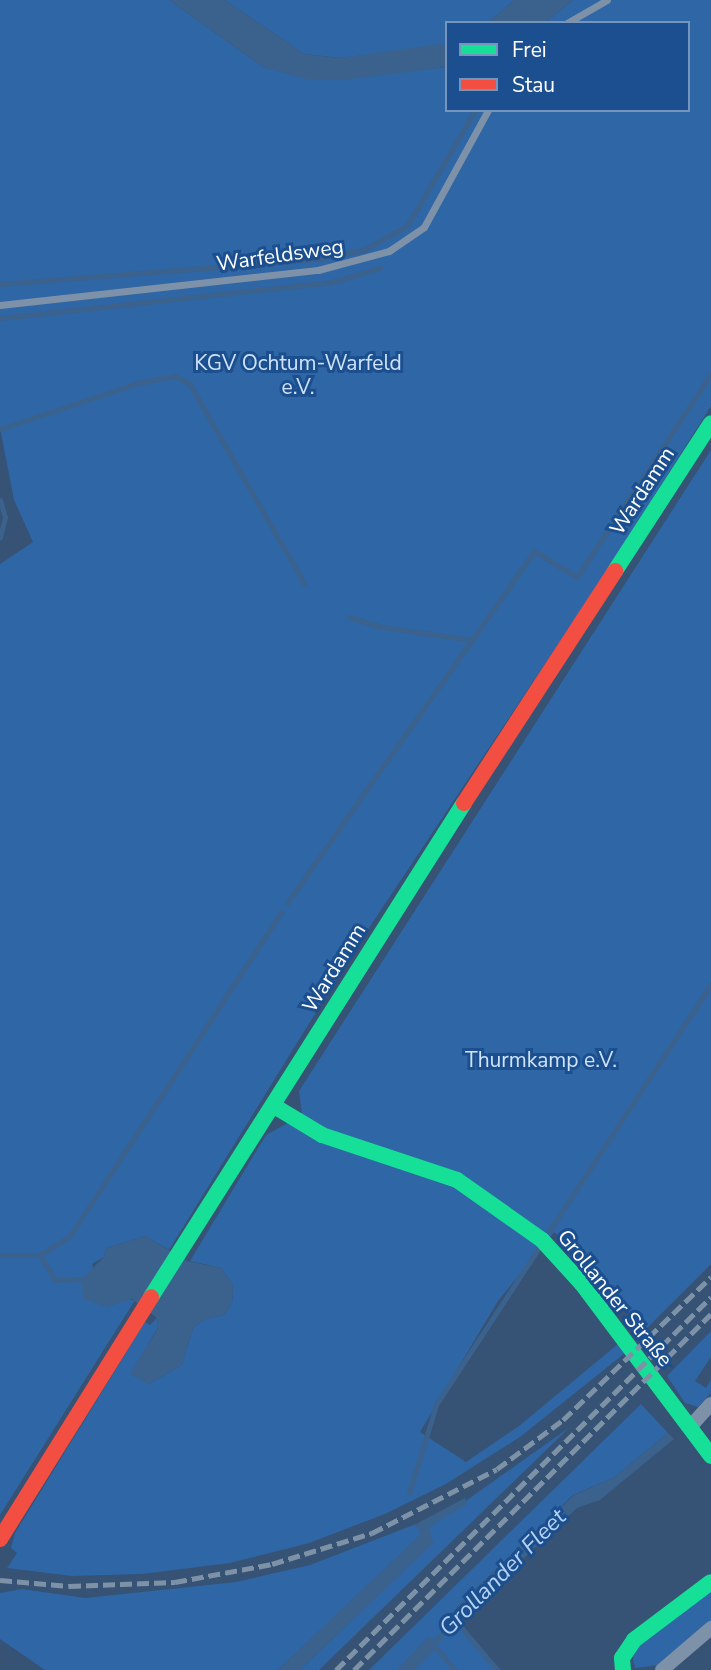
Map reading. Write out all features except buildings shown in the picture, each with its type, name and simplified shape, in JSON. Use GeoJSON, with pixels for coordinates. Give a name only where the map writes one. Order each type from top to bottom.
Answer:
{"type":"FeatureCollection","features":[{"type":"Feature","properties":{"kind":"street","name":"Wardamm"},"geometry":{"type":"LineString","coordinates":[[0,1539],[274,1106],[362,960],[711,423]]}},
{"type":"Feature","properties":{"kind":"street","name":"Grollander Straße"},"geometry":{"type":"LineString","coordinates":[[274,1106],[322,1135],[457,1180],[542,1240],[582,1284],[711,1456]]}},
{"type":"Feature","properties":{"kind":"street"},"geometry":{"type":"LineString","coordinates":[[690,1427],[711,1404]]}},
{"type":"Feature","properties":{"kind":"street"},"geometry":{"type":"LineString","coordinates":[[623,1670],[622,1658],[634,1640],[711,1582]]}},
{"type":"Feature","properties":{"kind":"street"},"geometry":{"type":"LineString","coordinates":[[662,1670],[711,1628]]}},
{"type":"Feature","properties":{"kind":"lane"},"geometry":{"type":"LineString","coordinates":[[570,21],[607,0]]}},
{"type":"Feature","properties":{"kind":"lane","name":"Warfeldsweg"},"geometry":{"type":"LineString","coordinates":[[0,305],[318,270],[389,251],[424,227],[487,112]]}},
{"type":"Feature","properties":{"kind":"green space","name":"KGV Ochtum-Warfeld e.V."},"geometry":{"type":"Polygon","coordinates":[[[0,0],[169,0],[265,68],[390,73],[445,67],[445,112],[690,112],[690,21],[547,21],[573,0],[711,0],[711,406],[608,569],[357,946],[169,1250],[145,1236],[106,1248],[104,1257],[92,1264],[107,1307],[123,1299],[135,1300],[0,1515],[0,564],[33,542],[14,500],[0,428],[0,0]]]}},
{"type":"Feature","properties":{"kind":"green space"},"geometry":{"type":"Polygon","coordinates":[[[225,0],[515,0],[489,21],[445,21],[445,46],[340,58],[304,54],[225,0]]]}},
{"type":"Feature","properties":{"kind":"green space","name":"Thurmkamp e.V."},"geometry":{"type":"Polygon","coordinates":[[[711,450],[711,1264],[643,1332],[635,1328],[631,1315],[581,1254],[554,1232],[498,1301],[420,1432],[466,1462],[519,1426],[618,1344],[625,1353],[520,1437],[446,1484],[385,1514],[309,1543],[230,1563],[142,1574],[72,1576],[7,1568],[17,1553],[11,1548],[15,1533],[145,1322],[150,1325],[157,1318],[158,1327],[131,1374],[149,1384],[182,1365],[193,1328],[205,1319],[224,1315],[232,1303],[233,1285],[221,1268],[190,1261],[266,1135],[302,1115],[299,1091],[711,450]]]}},
{"type":"Feature","properties":{"kind":"green space"},"geometry":{"type":"Polygon","coordinates":[[[711,1331],[711,1357],[695,1381],[706,1388],[711,1380],[711,1393],[698,1407],[685,1403],[667,1376],[711,1331]]]}},
{"type":"Feature","properties":{"kind":"green space"},"geometry":{"type":"Polygon","coordinates":[[[641,1404],[668,1433],[613,1478],[573,1495],[455,1609],[453,1616],[501,1670],[369,1670],[641,1404]]]}},
{"type":"Feature","properties":{"kind":"green space"},"geometry":{"type":"Polygon","coordinates":[[[570,1427],[319,1670],[300,1670],[350,1622],[429,1527],[570,1427]]]}},
{"type":"Feature","properties":{"kind":"green space"},"geometry":{"type":"Polygon","coordinates":[[[416,1524],[421,1535],[278,1670],[45,1670],[0,1639],[0,1593],[22,1589],[85,1598],[236,1582],[310,1565],[416,1524]]]}},
{"type":"Feature","properties":{"kind":"green space"},"geometry":{"type":"Polygon","coordinates":[[[711,1588],[711,1623],[660,1665],[635,1668],[631,1650],[711,1588]]]}},
{"type":"Feature","properties":{"kind":"water"},"geometry":{"type":"Polygon","coordinates":[[[169,0],[225,0],[304,54],[340,58],[445,45],[445,67],[342,80],[307,79],[265,68],[169,0]]]}},
{"type":"Feature","properties":{"kind":"water"},"geometry":{"type":"Polygon","coordinates":[[[515,0],[573,0],[547,21],[489,21],[515,0]]]}},
{"type":"Feature","properties":{"kind":"water"},"geometry":{"type":"Polygon","coordinates":[[[145,1236],[187,1261],[221,1268],[233,1285],[232,1303],[224,1315],[205,1319],[193,1328],[182,1365],[149,1384],[130,1374],[158,1328],[157,1318],[132,1299],[107,1307],[83,1299],[82,1279],[104,1257],[106,1248],[145,1236]]]}},
{"type":"Feature","properties":{"kind":"water"},"geometry":{"type":"Polygon","coordinates":[[[668,1433],[674,1439],[600,1500],[577,1508],[457,1621],[453,1616],[455,1609],[574,1495],[613,1478],[668,1433]]]}},
{"type":"Feature","properties":{"kind":"water"},"geometry":{"type":"Polygon","coordinates":[[[465,1498],[467,1504],[429,1527],[433,1543],[300,1670],[278,1670],[420,1535],[416,1524],[465,1498]]]}},
{"type":"Feature","properties":{"kind":"water"},"geometry":{"type":"Polygon","coordinates":[[[428,1637],[439,1643],[433,1652],[414,1670],[397,1670],[428,1637]]]}},
{"type":"Feature","properties":{"kind":"waterway"},"geometry":{"type":"LineString","coordinates":[[0,284],[319,259],[363,250],[407,226],[474,112]]}},
{"type":"Feature","properties":{"kind":"waterway"},"geometry":{"type":"LineString","coordinates":[[0,318],[332,282],[380,268]]}},
{"type":"Feature","properties":{"kind":"waterway"},"geometry":{"type":"LineString","coordinates":[[287,903],[534,551],[577,577],[711,374]]}},
{"type":"Feature","properties":{"kind":"waterway"},"geometry":{"type":"LineString","coordinates":[[0,429],[138,383],[175,376],[189,383],[304,583]]}},
{"type":"Feature","properties":{"kind":"waterway"},"geometry":{"type":"LineString","coordinates":[[0,500],[5,517],[0,537]]}},
{"type":"Feature","properties":{"kind":"waterway"},"geometry":{"type":"LineString","coordinates":[[349,617],[382,627],[472,640]]}},
{"type":"Feature","properties":{"kind":"waterway"},"geometry":{"type":"LineString","coordinates":[[40,1255],[70,1236],[281,912]]}},
{"type":"Feature","properties":{"kind":"waterway"},"geometry":{"type":"LineString","coordinates":[[549,1231],[711,984]]}},
{"type":"Feature","properties":{"kind":"waterway"},"geometry":{"type":"LineString","coordinates":[[409,1493],[436,1405],[538,1249]]}},
{"type":"Feature","properties":{"kind":"waterway"},"geometry":{"type":"LineString","coordinates":[[0,1255],[40,1255],[55,1280],[82,1279]]}},
{"type":"Feature","properties":{"kind":"waterway","name":"Grollander Fleet"},"geometry":{"type":"LineString","coordinates":[[431,1646],[460,1615]]}},
{"type":"Feature","properties":{"kind":"waterway"},"geometry":{"type":"LineString","coordinates":[[456,1621],[497,1670]]}},
{"type":"Feature","properties":{"kind":"waterway"},"geometry":{"type":"LineString","coordinates":[[433,1644],[455,1670]]}},
{"type":"Feature","properties":{"kind":"railway"},"geometry":{"type":"LineString","coordinates":[[0,1580],[69,1586],[175,1582],[272,1564],[372,1533],[497,1469],[563,1420],[711,1277]]}},
{"type":"Feature","properties":{"kind":"railway"},"geometry":{"type":"LineString","coordinates":[[336,1670],[711,1297]]}},
{"type":"Feature","properties":{"kind":"railway"},"geometry":{"type":"LineString","coordinates":[[354,1670],[711,1314]]}},
{"type":"Feature","properties":{"kind":"traffic: fast"},"geometry":{"type":"LineString","coordinates":[[615,571],[711,423]]}},
{"type":"Feature","properties":{"kind":"traffic: fast"},"geometry":{"type":"LineString","coordinates":[[151,1297],[464,803]]}},
{"type":"Feature","properties":{"kind":"traffic: fast"},"geometry":{"type":"LineString","coordinates":[[274,1106],[322,1135],[457,1180],[542,1240],[582,1284],[711,1456]]}},
{"type":"Feature","properties":{"kind":"traffic: fast"},"geometry":{"type":"LineString","coordinates":[[623,1670],[622,1658],[634,1640],[711,1582]]}},
{"type":"Feature","properties":{"kind":"traffic: jam"},"geometry":{"type":"LineString","coordinates":[[464,803],[615,571]]}},
{"type":"Feature","properties":{"kind":"traffic: jam"},"geometry":{"type":"LineString","coordinates":[[0,1539],[151,1297]]}}]}
